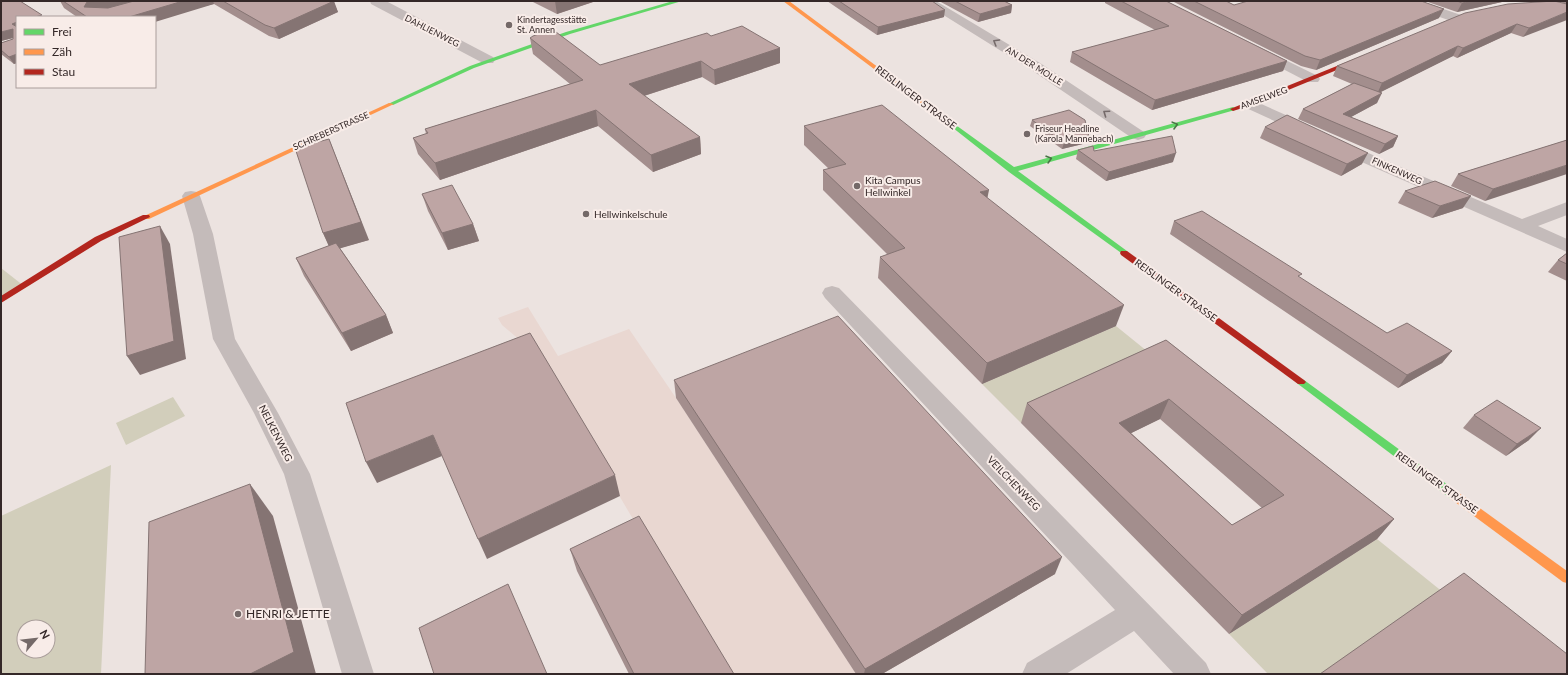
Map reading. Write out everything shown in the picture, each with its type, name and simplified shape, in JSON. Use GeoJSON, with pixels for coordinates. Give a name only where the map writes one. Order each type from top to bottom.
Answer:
{"type":"FeatureCollection","features":[{"type":"Feature","properties":{"kind":"street","name":"DAHLIENWEG"},"geometry":{"type":"LineString","coordinates":[[376,1],[488,60]]}},
{"type":"Feature","properties":{"kind":"street","name":"SCHREBERSTRASSE"},"geometry":{"type":"LineString","coordinates":[[1,300],[98,239],[488,60],[568,33],[680,1]]}},
{"type":"Feature","properties":{"kind":"street","name":"REISLINGER STRASSE"},"geometry":{"type":"LineString","coordinates":[[786,1],[1012,170],[1567,578]]}},
{"type":"Feature","properties":{"kind":"street","name":"AN DER MOLLE"},"geometry":{"type":"LineString","coordinates":[[927,1],[1035,66],[1138,135]]}},
{"type":"Feature","properties":{"kind":"street"},"geometry":{"type":"LineString","coordinates":[[1408,1],[1460,17]]}},
{"type":"Feature","properties":{"kind":"street"},"geometry":{"type":"LineString","coordinates":[[1441,24],[1460,17]]}},
{"type":"Feature","properties":{"kind":"street"},"geometry":{"type":"LineString","coordinates":[[1245,44],[1313,79]]}},
{"type":"Feature","properties":{"kind":"street","name":"AMSELWEG"},"geometry":{"type":"LineString","coordinates":[[1012,170],[1250,104],[1370,55]]}},
{"type":"Feature","properties":{"kind":"street","name":"FINKENWEG"},"geometry":{"type":"LineString","coordinates":[[1250,104],[1379,164],[1567,246]]}},
{"type":"Feature","properties":{"kind":"street","name":"NELKENWEG"},"geometry":{"type":"LineString","coordinates":[[191,196],[203,234],[224,340],[266,413],[297,474],[358,674]]}},
{"type":"Feature","properties":{"kind":"street"},"geometry":{"type":"LineString","coordinates":[[1522,226],[1567,208]]}},
{"type":"Feature","properties":{"kind":"street","name":"VEILCHENWEG"},"geometry":{"type":"LineString","coordinates":[[832,293],[1195,674]]}},
{"type":"Feature","properties":{"kind":"street"},"geometry":{"type":"LineString","coordinates":[[1038,674],[1137,613]]}},
{"type":"Feature","properties":{"kind":"shaded area"},"geometry":{"type":"Polygon","coordinates":[[[1,268],[24,286],[1,300],[1,268]]]}},
{"type":"Feature","properties":{"kind":"shaded area"},"geometry":{"type":"Polygon","coordinates":[[[528,307],[558,356],[629,329],[676,398],[856,674],[724,674],[536,354],[502,325],[498,318],[528,307]]]}},
{"type":"Feature","properties":{"kind":"shaded area"},"geometry":{"type":"Polygon","coordinates":[[[1116,326],[1158,360],[1021,423],[982,384],[1116,326]]]}},
{"type":"Feature","properties":{"kind":"shaded area"},"geometry":{"type":"Polygon","coordinates":[[[173,397],[185,416],[126,445],[116,423],[173,397]]]}},
{"type":"Feature","properties":{"kind":"shaded area"},"geometry":{"type":"Polygon","coordinates":[[[111,465],[101,674],[1,674],[1,516],[111,465]]]}},
{"type":"Feature","properties":{"kind":"shaded area"},"geometry":{"type":"Polygon","coordinates":[[[1377,539],[1444,593],[1329,674],[1268,674],[1229,634],[1377,539]]]}},
{"type":"Feature","properties":{"kind":"building"},"geometry":{"type":"Polygon","coordinates":[[[1,1],[20,1],[42,15],[16,16],[16,22],[12,24],[16,26],[16,54],[9,57],[1,50],[1,43],[13,39],[13,29],[1,32],[1,1]]]}},
{"type":"Feature","properties":{"kind":"building"},"geometry":{"type":"Polygon","coordinates":[[[63,1],[91,1],[87,2],[84,7],[108,8],[134,1],[183,1],[132,16],[86,16],[63,1]]]}},
{"type":"Feature","properties":{"kind":"building"},"geometry":{"type":"Polygon","coordinates":[[[223,1],[334,1],[274,28],[265,25],[223,1]]]}},
{"type":"Feature","properties":{"kind":"building"},"geometry":{"type":"Polygon","coordinates":[[[839,1],[932,1],[945,10],[878,27],[839,1]]]}},
{"type":"Feature","properties":{"kind":"building"},"geometry":{"type":"Polygon","coordinates":[[[955,1],[1004,1],[1012,5],[980,14],[955,1]]]}},
{"type":"Feature","properties":{"kind":"building"},"geometry":{"type":"Polygon","coordinates":[[[1121,1],[1166,1],[1287,61],[1155,100],[1072,52],[1169,26],[1121,1]]]}},
{"type":"Feature","properties":{"kind":"building"},"geometry":{"type":"Polygon","coordinates":[[[1194,1],[1226,1],[1234,5],[1248,1],[1421,1],[1444,9],[1320,60],[1305,56],[1194,1]]]}},
{"type":"Feature","properties":{"kind":"building"},"geometry":{"type":"Polygon","coordinates":[[[1457,1],[1471,1],[1462,3],[1457,1]]]}},
{"type":"Feature","properties":{"kind":"building"},"geometry":{"type":"Polygon","coordinates":[[[1554,1],[1567,4],[1567,12],[1529,28],[1517,24],[1463,48],[1458,46],[1382,83],[1337,66],[1465,13],[1508,4],[1554,1]]]}},
{"type":"Feature","properties":{"kind":"building"},"geometry":{"type":"Polygon","coordinates":[[[742,26],[780,48],[714,70],[701,61],[629,84],[700,137],[651,155],[596,110],[435,163],[413,138],[428,133],[425,129],[583,80],[530,38],[552,29],[600,65],[707,33],[711,36],[742,26]]]}},
{"type":"Feature","properties":{"kind":"building"},"geometry":{"type":"Polygon","coordinates":[[[1354,83],[1382,93],[1343,114],[1398,136],[1385,144],[1303,109],[1354,83]]]}},
{"type":"Feature","properties":{"kind":"building"},"geometry":{"type":"Polygon","coordinates":[[[882,105],[989,190],[980,192],[1124,305],[987,363],[880,257],[905,248],[823,170],[846,164],[804,126],[882,105]]]}},
{"type":"Feature","properties":{"kind":"building"},"geometry":{"type":"Polygon","coordinates":[[[1069,110],[1085,120],[1089,137],[1064,143],[1032,120],[1069,110]]]}},
{"type":"Feature","properties":{"kind":"building"},"geometry":{"type":"Polygon","coordinates":[[[1287,115],[1368,153],[1347,164],[1265,127],[1287,115]]]}},
{"type":"Feature","properties":{"kind":"building"},"geometry":{"type":"Polygon","coordinates":[[[1172,136],[1176,153],[1109,172],[1078,150],[1093,146],[1094,151],[1172,136]]]}},
{"type":"Feature","properties":{"kind":"building"},"geometry":{"type":"Polygon","coordinates":[[[329,139],[361,222],[323,233],[295,148],[329,139]]]}},
{"type":"Feature","properties":{"kind":"building"},"geometry":{"type":"Polygon","coordinates":[[[1567,140],[1567,165],[1493,189],[1458,174],[1567,140]]]}},
{"type":"Feature","properties":{"kind":"building"},"geometry":{"type":"Polygon","coordinates":[[[1435,181],[1471,196],[1440,206],[1405,191],[1435,181]]]}},
{"type":"Feature","properties":{"kind":"building"},"geometry":{"type":"Polygon","coordinates":[[[452,185],[473,224],[442,233],[422,194],[452,185]]]}},
{"type":"Feature","properties":{"kind":"building"},"geometry":{"type":"Polygon","coordinates":[[[1202,211],[1302,274],[1298,276],[1387,333],[1407,323],[1452,351],[1407,375],[1174,221],[1202,211]]]}},
{"type":"Feature","properties":{"kind":"building"},"geometry":{"type":"Polygon","coordinates":[[[160,226],[174,341],[127,356],[119,237],[160,226]]]}},
{"type":"Feature","properties":{"kind":"building"},"geometry":{"type":"Polygon","coordinates":[[[336,243],[386,315],[342,333],[296,258],[336,243]]]}},
{"type":"Feature","properties":{"kind":"building"},"geometry":{"type":"Polygon","coordinates":[[[1567,253],[1567,264],[1558,260],[1567,253]]]}},
{"type":"Feature","properties":{"kind":"building"},"geometry":{"type":"Polygon","coordinates":[[[838,316],[1062,557],[865,669],[674,380],[838,316]]]}},
{"type":"Feature","properties":{"kind":"building"},"geometry":{"type":"Polygon","coordinates":[[[530,333],[615,475],[478,539],[433,435],[366,462],[346,403],[530,333]]]}},
{"type":"Feature","properties":{"kind":"building"},"geometry":{"type":"Polygon","coordinates":[[[1166,340],[1394,519],[1242,615],[1027,403],[1166,340]],[[1169,399],[1119,423],[1232,525],[1284,495],[1169,399]]]}},
{"type":"Feature","properties":{"kind":"building"},"geometry":{"type":"Polygon","coordinates":[[[1497,400],[1541,428],[1517,444],[1474,415],[1497,400]]]}},
{"type":"Feature","properties":{"kind":"building","name":"HENRI & JETTE"},"geometry":{"type":"Polygon","coordinates":[[[250,484],[294,652],[250,674],[145,674],[149,522],[250,484]]]}},
{"type":"Feature","properties":{"kind":"building"},"geometry":{"type":"Polygon","coordinates":[[[639,516],[734,674],[634,674],[570,549],[639,516]]]}},
{"type":"Feature","properties":{"kind":"building"},"geometry":{"type":"Polygon","coordinates":[[[1464,573],[1567,654],[1567,674],[1320,674],[1464,573]]]}},
{"type":"Feature","properties":{"kind":"building"},"geometry":{"type":"Polygon","coordinates":[[[508,584],[547,674],[434,674],[419,628],[508,584]]]}},
{"type":"Feature","properties":{"kind":"traffic: fast"},"geometry":{"type":"LineString","coordinates":[[391,104],[472,67],[568,33],[679,1]]}},
{"type":"Feature","properties":{"kind":"traffic: fast"},"geometry":{"type":"LineString","coordinates":[[1012,170],[1233,109]]}},
{"type":"Feature","properties":{"kind":"traffic: fast"},"geometry":{"type":"LineString","coordinates":[[951,124],[1124,253]]}},
{"type":"Feature","properties":{"kind":"traffic: fast"},"geometry":{"type":"LineString","coordinates":[[1301,382],[1455,496]]}},
{"type":"Feature","properties":{"kind":"traffic: slow"},"geometry":{"type":"LineString","coordinates":[[786,1],[951,124]]}},
{"type":"Feature","properties":{"kind":"traffic: slow"},"geometry":{"type":"LineString","coordinates":[[146,217],[391,104]]}},
{"type":"Feature","properties":{"kind":"traffic: slow"},"geometry":{"type":"LineString","coordinates":[[1455,496],[1567,578]]}},
{"type":"Feature","properties":{"kind":"traffic: jam"},"geometry":{"type":"LineString","coordinates":[[1233,109],[1250,104],[1364,57]]}},
{"type":"Feature","properties":{"kind":"traffic: jam"},"geometry":{"type":"LineString","coordinates":[[1,300],[98,239],[146,217]]}},
{"type":"Feature","properties":{"kind":"traffic: jam"},"geometry":{"type":"LineString","coordinates":[[1124,253],[1301,382]]}},
{"type":"Feature","properties":{"kind":"place","name":"Kindertagesstätte St. Annen"},"geometry":{"type":"Point","coordinates":[509,25]}},
{"type":"Feature","properties":{"kind":"place","name":"Friseur Headline (Karola Mannebach)"},"geometry":{"type":"Point","coordinates":[1027,134]}},
{"type":"Feature","properties":{"kind":"place","name":"Kita Campus Hellwinkel"},"geometry":{"type":"Point","coordinates":[857,186]}},
{"type":"Feature","properties":{"kind":"place","name":"Hellwinkelschule"},"geometry":{"type":"Point","coordinates":[586,214]}},
{"type":"Feature","properties":{"kind":"place","name":"HENRI & JETTE"},"geometry":{"type":"Point","coordinates":[238,614]}}]}
